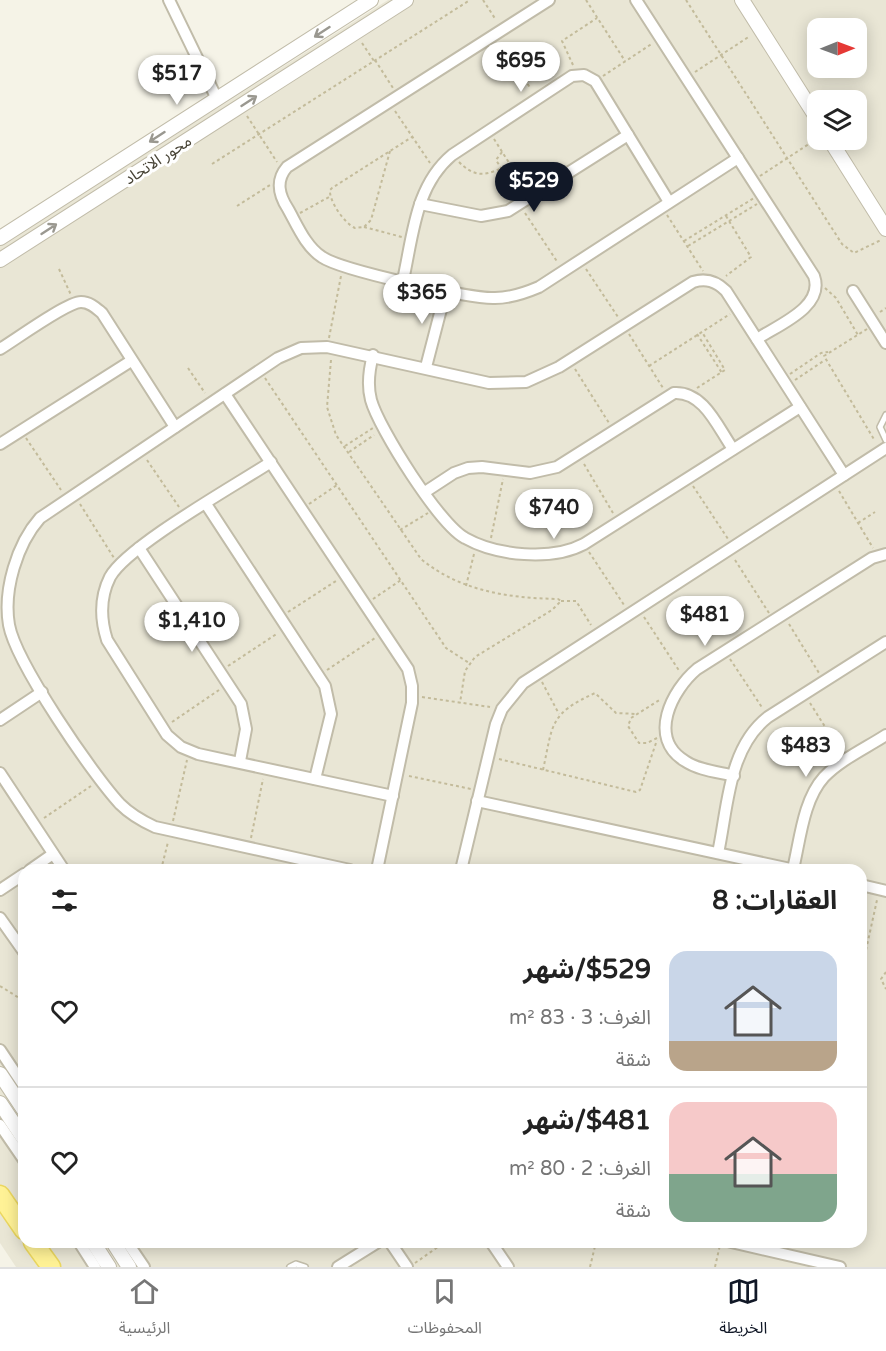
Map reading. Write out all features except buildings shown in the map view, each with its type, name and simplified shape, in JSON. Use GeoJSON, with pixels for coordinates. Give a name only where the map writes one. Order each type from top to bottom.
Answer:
{"type":"FeatureCollection","features":[{"type":"Feature","properties":{"kind":"main road"},"geometry":{"type":"LineString","coordinates":[[0,1195],[18,1221]]}},
{"type":"Feature","properties":{"kind":"main road"},"geometry":{"type":"LineString","coordinates":[[37,1248],[51,1267]]}},
{"type":"Feature","properties":{"kind":"street"},"geometry":{"type":"LineString","coordinates":[[169,0],[217,99]]}},
{"type":"Feature","properties":{"kind":"street","name":"محور الاتحاد"},"geometry":{"type":"LineString","coordinates":[[0,238],[371,0]]}},
{"type":"Feature","properties":{"kind":"street","name":"محور الاتحاد"},"geometry":{"type":"LineString","coordinates":[[0,260],[406,0]]}},
{"type":"Feature","properties":{"kind":"street"},"geometry":{"type":"LineString","coordinates":[[549,0],[296,160],[282,175],[281,198],[316,252],[333,263],[343,266],[446,290],[482,298],[512,297],[539,286],[738,158]]}},
{"type":"Feature","properties":{"kind":"street"},"geometry":{"type":"LineString","coordinates":[[636,0],[817,283],[817,291],[810,304],[757,339]]}},
{"type":"Feature","properties":{"kind":"street"},"geometry":{"type":"LineString","coordinates":[[742,0],[807,103]]}},
{"type":"Feature","properties":{"kind":"street"},"geometry":{"type":"LineString","coordinates":[[403,280],[425,186],[435,170],[452,155],[578,75],[595,81],[666,204]]}},
{"type":"Feature","properties":{"kind":"street"},"geometry":{"type":"LineString","coordinates":[[420,204],[481,216],[508,211],[628,135]]}},
{"type":"Feature","properties":{"kind":"street"},"geometry":{"type":"LineString","coordinates":[[836,150],[886,229]]}},
{"type":"Feature","properties":{"kind":"street"},"geometry":{"type":"LineString","coordinates":[[296,864],[249,848],[155,827],[131,813],[101,780],[42,692],[12,639],[9,606],[20,546],[40,518],[70,496],[260,370],[295,350],[330,348],[507,384],[543,376],[693,282],[713,282],[726,291],[844,475]]}},
{"type":"Feature","properties":{"kind":"street"},"geometry":{"type":"LineString","coordinates":[[426,367],[446,290]]}},
{"type":"Feature","properties":{"kind":"street"},"geometry":{"type":"LineString","coordinates":[[853,291],[886,344]]}},
{"type":"Feature","properties":{"kind":"street"},"geometry":{"type":"LineString","coordinates":[[0,349],[74,303],[90,304],[102,313],[175,427]]}},
{"type":"Feature","properties":{"kind":"street"},"geometry":{"type":"LineString","coordinates":[[373,356],[369,376],[370,397],[382,426],[435,508],[453,530],[477,544],[544,556],[559,554],[584,544],[800,406]]}},
{"type":"Feature","properties":{"kind":"street"},"geometry":{"type":"LineString","coordinates":[[0,444],[131,361]]}},
{"type":"Feature","properties":{"kind":"street"},"geometry":{"type":"LineString","coordinates":[[225,394],[408,669],[413,695],[378,864]]}},
{"type":"Feature","properties":{"kind":"street"},"geometry":{"type":"LineString","coordinates":[[425,492],[454,473],[468,468],[544,471],[558,467],[667,395],[687,394],[702,404],[733,449]]}},
{"type":"Feature","properties":{"kind":"street"},"geometry":{"type":"LineString","coordinates":[[462,864],[487,756],[502,709],[517,689],[536,672],[885,447]]}},
{"type":"Feature","properties":{"kind":"street"},"geometry":{"type":"LineString","coordinates":[[271,462],[139,548],[118,565],[104,594],[103,627],[113,651],[163,728],[174,742],[189,751],[393,796]]}},
{"type":"Feature","properties":{"kind":"street"},"geometry":{"type":"LineString","coordinates":[[206,504],[325,686],[331,714],[315,779]]}},
{"type":"Feature","properties":{"kind":"street"},"geometry":{"type":"LineString","coordinates":[[139,548],[229,684],[245,716],[246,729],[240,761]]}},
{"type":"Feature","properties":{"kind":"street"},"geometry":{"type":"LineString","coordinates":[[734,776],[684,761],[669,744],[666,721],[668,709],[682,683],[725,651],[882,555]]}},
{"type":"Feature","properties":{"kind":"street"},"geometry":{"type":"LineString","coordinates":[[718,853],[734,776],[745,742],[768,717],[886,642]]}},
{"type":"Feature","properties":{"kind":"street"},"geometry":{"type":"LineString","coordinates":[[0,720],[42,692]]}},
{"type":"Feature","properties":{"kind":"street"},"geometry":{"type":"LineString","coordinates":[[795,864],[808,808],[817,786],[824,777],[846,760],[886,735]]}},
{"type":"Feature","properties":{"kind":"street"},"geometry":{"type":"LineString","coordinates":[[0,773],[60,864]]}},
{"type":"Feature","properties":{"kind":"street"},"geometry":{"type":"LineString","coordinates":[[478,796],[767,864]]}},
{"type":"Feature","properties":{"kind":"street"},"geometry":{"type":"LineString","coordinates":[[39,864],[53,854]]}},
{"type":"Feature","properties":{"kind":"street"},"geometry":{"type":"LineString","coordinates":[[0,890],[18,878]]}},
{"type":"Feature","properties":{"kind":"street"},"geometry":{"type":"LineString","coordinates":[[867,886],[883,890]]}},
{"type":"Feature","properties":{"kind":"street"},"geometry":{"type":"LineString","coordinates":[[0,918],[18,944]]}},
{"type":"Feature","properties":{"kind":"street"},"geometry":{"type":"LineString","coordinates":[[0,1050],[18,1077]]}},
{"type":"Feature","properties":{"kind":"street"},"geometry":{"type":"LineString","coordinates":[[0,1074],[18,1101]]}},
{"type":"Feature","properties":{"kind":"street"},"geometry":{"type":"LineString","coordinates":[[0,1103],[18,1130]]}},
{"type":"Feature","properties":{"kind":"street"},"geometry":{"type":"LineString","coordinates":[[0,1125],[18,1151]]}},
{"type":"Feature","properties":{"kind":"street"},"geometry":{"type":"LineString","coordinates":[[89,1248],[95,1267]]}},
{"type":"Feature","properties":{"kind":"street"},"geometry":{"type":"LineString","coordinates":[[90,1248],[109,1267]]}},
{"type":"Feature","properties":{"kind":"street"},"geometry":{"type":"LineString","coordinates":[[116,1248],[129,1267]]}},
{"type":"Feature","properties":{"kind":"street"},"geometry":{"type":"LineString","coordinates":[[131,1248],[144,1267]]}},
{"type":"Feature","properties":{"kind":"street"},"geometry":{"type":"LineString","coordinates":[[338,1267],[368,1248]]}},
{"type":"Feature","properties":{"kind":"street"},"geometry":{"type":"LineString","coordinates":[[394,1248],[408,1267]]}},
{"type":"Feature","properties":{"kind":"street"},"geometry":{"type":"LineString","coordinates":[[495,1248],[508,1267]]}},
{"type":"Feature","properties":{"kind":"street"},"geometry":{"type":"LineString","coordinates":[[757,1248],[840,1267]]}},
{"type":"Feature","properties":{"kind":"lane"},"geometry":{"type":"LineString","coordinates":[[885,447],[880,427],[886,415]]}},
{"type":"Feature","properties":{"kind":"lane"},"geometry":{"type":"LineString","coordinates":[[290,1267],[296,1264],[305,1267]]}},
{"type":"Feature","properties":{"kind":"path"},"geometry":{"type":"LineString","coordinates":[[212,164],[470,0]]}},
{"type":"Feature","properties":{"kind":"path"},"geometry":{"type":"LineString","coordinates":[[483,0],[537,99]]}},
{"type":"Feature","properties":{"kind":"path"},"geometry":{"type":"LineString","coordinates":[[592,0],[587,1],[625,62]]}},
{"type":"Feature","properties":{"kind":"path"},"geometry":{"type":"LineString","coordinates":[[686,0],[848,250],[861,251],[886,238]]}},
{"type":"Feature","properties":{"kind":"path"},"geometry":{"type":"LineString","coordinates":[[578,75],[561,42],[597,18]]}},
{"type":"Feature","properties":{"kind":"path"},"geometry":{"type":"LineString","coordinates":[[686,78],[760,29]]}},
{"type":"Feature","properties":{"kind":"path"},"geometry":{"type":"LineString","coordinates":[[355,33],[375,60],[412,136],[435,170]]}},
{"type":"Feature","properties":{"kind":"path"},"geometry":{"type":"LineString","coordinates":[[595,81],[661,38]]}},
{"type":"Feature","properties":{"kind":"path"},"geometry":{"type":"LineString","coordinates":[[237,206],[282,175],[259,134],[240,107]]}},
{"type":"Feature","properties":{"kind":"path"},"geometry":{"type":"LineString","coordinates":[[489,131],[514,170],[525,202]]}},
{"type":"Feature","properties":{"kind":"path"},"geometry":{"type":"LineString","coordinates":[[293,218],[330,196],[332,188],[412,136]]}},
{"type":"Feature","properties":{"kind":"path"},"geometry":{"type":"LineString","coordinates":[[753,181],[807,145]]}},
{"type":"Feature","properties":{"kind":"path"},"geometry":{"type":"LineString","coordinates":[[364,227],[371,220],[390,151]]}},
{"type":"Feature","properties":{"kind":"path"},"geometry":{"type":"LineString","coordinates":[[502,152],[496,158],[501,168],[525,202],[563,271]]}},
{"type":"Feature","properties":{"kind":"path"},"geometry":{"type":"LineString","coordinates":[[452,155],[472,173],[487,175],[501,168]]}},
{"type":"Feature","properties":{"kind":"path"},"geometry":{"type":"LineString","coordinates":[[506,175],[514,170]]}},
{"type":"Feature","properties":{"kind":"path"},"geometry":{"type":"LineString","coordinates":[[330,196],[350,226],[364,227],[412,239]]}},
{"type":"Feature","properties":{"kind":"path"},"geometry":{"type":"LineString","coordinates":[[684,241],[740,207],[763,197]]}},
{"type":"Feature","properties":{"kind":"path"},"geometry":{"type":"LineString","coordinates":[[688,246],[743,213],[763,197]]}},
{"type":"Feature","properties":{"kind":"path"},"geometry":{"type":"LineString","coordinates":[[666,204],[684,241],[713,282],[748,262],[751,257],[726,216]]}},
{"type":"Feature","properties":{"kind":"path"},"geometry":{"type":"LineString","coordinates":[[740,207],[743,213]]}},
{"type":"Feature","properties":{"kind":"path"},"geometry":{"type":"LineString","coordinates":[[714,223],[717,228]]}},
{"type":"Feature","properties":{"kind":"path"},"geometry":{"type":"LineString","coordinates":[[343,266],[330,348],[327,407],[333,428],[344,447],[400,530],[421,558],[439,573],[465,586],[525,597],[558,599],[561,602],[576,601],[596,633]]}},
{"type":"Feature","properties":{"kind":"path"},"geometry":{"type":"LineString","coordinates":[[59,269],[74,303]]}},
{"type":"Feature","properties":{"kind":"path"},"geometry":{"type":"LineString","coordinates":[[817,283],[836,298],[858,334]]}},
{"type":"Feature","properties":{"kind":"path"},"geometry":{"type":"LineString","coordinates":[[649,366],[737,309]]}},
{"type":"Feature","properties":{"kind":"path"},"geometry":{"type":"LineString","coordinates":[[874,325],[824,356],[885,447]]}},
{"type":"Feature","properties":{"kind":"path"},"geometry":{"type":"LineString","coordinates":[[687,394],[722,373],[724,368],[702,332]]}},
{"type":"Feature","properties":{"kind":"path"},"geometry":{"type":"LineString","coordinates":[[697,334],[722,373]]}},
{"type":"Feature","properties":{"kind":"path"},"geometry":{"type":"LineString","coordinates":[[784,382],[821,353],[828,352]]}},
{"type":"Feature","properties":{"kind":"path"},"geometry":{"type":"LineString","coordinates":[[784,382],[825,360]]}},
{"type":"Feature","properties":{"kind":"path"},"geometry":{"type":"LineString","coordinates":[[569,361],[614,430]]}},
{"type":"Feature","properties":{"kind":"path"},"geometry":{"type":"LineString","coordinates":[[188,368],[212,403]]}},
{"type":"Feature","properties":{"kind":"path"},"geometry":{"type":"LineString","coordinates":[[260,370],[446,648],[469,663]]}},
{"type":"Feature","properties":{"kind":"path"},"geometry":{"type":"LineString","coordinates":[[344,447],[382,426]]}},
{"type":"Feature","properties":{"kind":"path"},"geometry":{"type":"LineString","coordinates":[[348,453],[382,426]]}},
{"type":"Feature","properties":{"kind":"path"},"geometry":{"type":"LineString","coordinates":[[21,431],[118,565]]}},
{"type":"Feature","properties":{"kind":"path"},"geometry":{"type":"LineString","coordinates":[[141,450],[186,517]]}},
{"type":"Feature","properties":{"kind":"path"},"geometry":{"type":"LineString","coordinates":[[578,454],[619,522]]}},
{"type":"Feature","properties":{"kind":"path"},"geometry":{"type":"LineString","coordinates":[[489,546],[505,471]]}},
{"type":"Feature","properties":{"kind":"path"},"geometry":{"type":"LineString","coordinates":[[688,478],[730,548],[824,681]]}},
{"type":"Feature","properties":{"kind":"path"},"geometry":{"type":"LineString","coordinates":[[834,482],[858,523],[882,555]]}},
{"type":"Feature","properties":{"kind":"path"},"geometry":{"type":"LineString","coordinates":[[302,508],[337,485]]}},
{"type":"Feature","properties":{"kind":"path"},"geometry":{"type":"LineString","coordinates":[[400,530],[435,508]]}},
{"type":"Feature","properties":{"kind":"path"},"geometry":{"type":"LineString","coordinates":[[858,523],[875,512]]}},
{"type":"Feature","properties":{"kind":"path"},"geometry":{"type":"LineString","coordinates":[[465,586],[477,544]]}},
{"type":"Feature","properties":{"kind":"path"},"geometry":{"type":"LineString","coordinates":[[487,756],[638,792],[658,737],[643,744],[635,741],[628,726],[637,714],[682,683],[633,609],[584,544]]}},
{"type":"Feature","properties":{"kind":"path"},"geometry":{"type":"LineString","coordinates":[[220,671],[346,574]]}},
{"type":"Feature","properties":{"kind":"path"},"geometry":{"type":"LineString","coordinates":[[366,603],[401,580]]}},
{"type":"Feature","properties":{"kind":"path"},"geometry":{"type":"LineString","coordinates":[[460,703],[469,663],[475,657],[560,605],[561,602]]}},
{"type":"Feature","properties":{"kind":"path"},"geometry":{"type":"LineString","coordinates":[[319,675],[385,632]]}},
{"type":"Feature","properties":{"kind":"path"},"geometry":{"type":"LineString","coordinates":[[725,651],[768,717]]}},
{"type":"Feature","properties":{"kind":"path"},"geometry":{"type":"LineString","coordinates":[[536,672],[560,714]]}},
{"type":"Feature","properties":{"kind":"path"},"geometry":{"type":"LineString","coordinates":[[163,728],[229,684]]}},
{"type":"Feature","properties":{"kind":"path"},"geometry":{"type":"LineString","coordinates":[[543,770],[554,723],[560,714],[595,693],[616,713],[637,714]]}},
{"type":"Feature","properties":{"kind":"path"},"geometry":{"type":"LineString","coordinates":[[804,693],[846,760]]}},
{"type":"Feature","properties":{"kind":"path"},"geometry":{"type":"LineString","coordinates":[[413,695],[502,709]]}},
{"type":"Feature","properties":{"kind":"path"},"geometry":{"type":"LineString","coordinates":[[163,864],[189,751]]}},
{"type":"Feature","properties":{"kind":"path"},"geometry":{"type":"LineString","coordinates":[[249,848],[266,768]]}},
{"type":"Feature","properties":{"kind":"path"},"geometry":{"type":"LineString","coordinates":[[397,773],[478,796]]}},
{"type":"Feature","properties":{"kind":"path"},"geometry":{"type":"LineString","coordinates":[[34,825],[101,780]]}},
{"type":"Feature","properties":{"kind":"path"},"geometry":{"type":"LineString","coordinates":[[867,946],[883,890]]}},
{"type":"Feature","properties":{"kind":"path"},"geometry":{"type":"LineString","coordinates":[[886,972],[881,979],[886,989]]}},
{"type":"Feature","properties":{"kind":"path"},"geometry":{"type":"LineString","coordinates":[[0,986],[18,997]]}},
{"type":"Feature","properties":{"kind":"path"},"geometry":{"type":"LineString","coordinates":[[408,1267],[436,1248]]}},
{"type":"Feature","properties":{"kind":"path"},"geometry":{"type":"LineString","coordinates":[[590,1267],[595,1248]]}},
{"type":"Feature","properties":{"kind":"path"},"geometry":{"type":"LineString","coordinates":[[715,1267],[720,1248]]}},
{"type":"Feature","properties":{"kind":"shaded area"},"geometry":{"type":"Polygon","coordinates":[[[388,0],[886,0],[886,1267],[16,1267],[0,1243],[0,246],[388,0]]]}}]}
